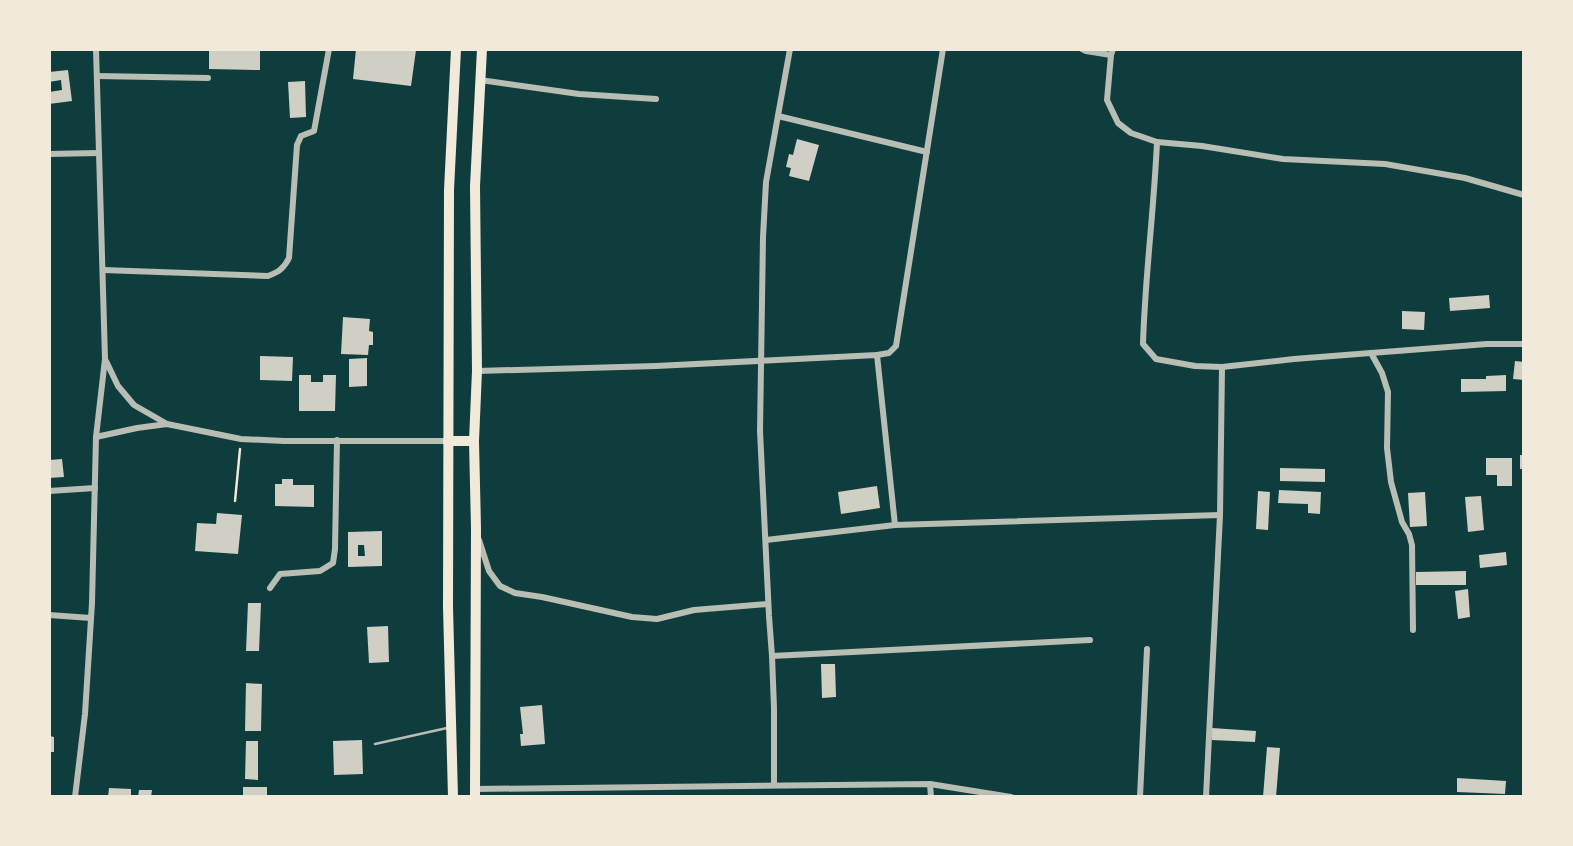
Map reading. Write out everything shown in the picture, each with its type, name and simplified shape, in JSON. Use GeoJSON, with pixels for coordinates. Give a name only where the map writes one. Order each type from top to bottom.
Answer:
{"type":"FeatureCollection","features":[{"type":"Feature","properties":{"kind":"highway"},"geometry":{"type":"LineString","coordinates":[[453,797],[448,441],[449,190],[456,49]]}},
{"type":"Feature","properties":{"kind":"highway"},"geometry":{"type":"LineString","coordinates":[[475,793],[475,186],[482,49]]}},
{"type":"Feature","properties":{"kind":"highway"},"geometry":{"type":"LineString","coordinates":[[448,441],[474,441]]}},
{"type":"Feature","properties":{"kind":"street"},"geometry":{"type":"LineString","coordinates":[[75,797],[85,714],[91,618],[96,437],[105,359],[96,49]]}},
{"type":"Feature","properties":{"kind":"street"},"geometry":{"type":"LineString","coordinates":[[103,270],[268,276],[278,273],[289,258],[297,145],[301,136],[314,131],[317,123],[329,49]]}},
{"type":"Feature","properties":{"kind":"street"},"geometry":{"type":"LineString","coordinates":[[774,785],[772,656],[760,430],[763,237],[766,182],[790,49]]}},
{"type":"Feature","properties":{"kind":"street"},"geometry":{"type":"LineString","coordinates":[[477,371],[656,366],[888,353],[896,346],[943,49]]}},
{"type":"Feature","properties":{"kind":"street"},"geometry":{"type":"LineString","coordinates":[[1082,49],[1112,52],[1107,100],[1118,123],[1130,133],[1157,142],[1283,159],[1385,164],[1465,178],[1524,195]]}},
{"type":"Feature","properties":{"kind":"street"},"geometry":{"type":"LineString","coordinates":[[97,76],[208,78]]}},
{"type":"Feature","properties":{"kind":"street"},"geometry":{"type":"LineString","coordinates":[[480,80],[579,94],[656,99]]}},
{"type":"Feature","properties":{"kind":"street"},"geometry":{"type":"LineString","coordinates":[[778,116],[927,152]]}},
{"type":"Feature","properties":{"kind":"street"},"geometry":{"type":"LineString","coordinates":[[1157,142],[1143,344],[1156,359],[1195,366],[1222,367],[1487,344],[1524,344]]}},
{"type":"Feature","properties":{"kind":"street"},"geometry":{"type":"LineString","coordinates":[[49,154],[99,153]]}},
{"type":"Feature","properties":{"kind":"street"},"geometry":{"type":"LineString","coordinates":[[1371,353],[1388,391],[1387,448],[1391,482],[1402,522],[1412,545],[1413,630]]}},
{"type":"Feature","properties":{"kind":"street"},"geometry":{"type":"LineString","coordinates":[[877,355],[895,525]]}},
{"type":"Feature","properties":{"kind":"street"},"geometry":{"type":"LineString","coordinates":[[105,359],[118,386],[134,405],[167,424],[241,439],[448,441]]}},
{"type":"Feature","properties":{"kind":"street"},"geometry":{"type":"LineString","coordinates":[[1206,797],[1220,515],[1222,367]]}},
{"type":"Feature","properties":{"kind":"street"},"geometry":{"type":"LineString","coordinates":[[96,437],[167,424]]}},
{"type":"Feature","properties":{"kind":"street"},"geometry":{"type":"LineString","coordinates":[[270,589],[280,574],[320,571],[332,563],[335,549],[337,440]]}},
{"type":"Feature","properties":{"kind":"street"},"geometry":{"type":"LineString","coordinates":[[49,491],[95,488]]}},
{"type":"Feature","properties":{"kind":"street"},"geometry":{"type":"LineString","coordinates":[[766,540],[895,525],[1220,515]]}},
{"type":"Feature","properties":{"kind":"street"},"geometry":{"type":"LineString","coordinates":[[476,528],[489,571],[500,586],[515,593],[645,618],[694,610],[768,604]]}},
{"type":"Feature","properties":{"kind":"street"},"geometry":{"type":"LineString","coordinates":[[49,615],[91,618]]}},
{"type":"Feature","properties":{"kind":"street"},"geometry":{"type":"LineString","coordinates":[[772,656],[1090,640]]}},
{"type":"Feature","properties":{"kind":"street"},"geometry":{"type":"LineString","coordinates":[[1140,797],[1147,649]]}},
{"type":"Feature","properties":{"kind":"street"},"geometry":{"type":"LineString","coordinates":[[475,793],[930,784],[1011,797]]}},
{"type":"Feature","properties":{"kind":"street"},"geometry":{"type":"LineString","coordinates":[[930,784],[931,797]]}},
{"type":"Feature","properties":{"kind":"lane"},"geometry":{"type":"LineString","coordinates":[[375,744],[450,727]]}},
{"type":"Feature","properties":{"kind":"path"},"geometry":{"type":"LineString","coordinates":[[235,501],[241,439]]}},
{"type":"Feature","properties":{"kind":"building"},"geometry":{"type":"Polygon","coordinates":[[[209,49],[260,49],[260,70],[209,69],[209,49]]]}},
{"type":"Feature","properties":{"kind":"building"},"geometry":{"type":"Polygon","coordinates":[[[356,49],[416,50],[411,86],[353,79],[356,49]]]}},
{"type":"Feature","properties":{"kind":"building"},"geometry":{"type":"Polygon","coordinates":[[[68,70],[72,101],[49,104],[49,92],[62,90],[61,80],[49,82],[49,72],[68,70]]]}},
{"type":"Feature","properties":{"kind":"building"},"geometry":{"type":"Polygon","coordinates":[[[305,81],[306,117],[290,118],[288,82],[305,81]]]}},
{"type":"Feature","properties":{"kind":"building"},"geometry":{"type":"Polygon","coordinates":[[[797,139],[819,145],[809,181],[789,176],[791,168],[786,167],[789,154],[793,155],[797,139]]]}},
{"type":"Feature","properties":{"kind":"building"},"geometry":{"type":"Polygon","coordinates":[[[1489,295],[1490,308],[1450,311],[1449,298],[1489,295]]]}},
{"type":"Feature","properties":{"kind":"building"},"geometry":{"type":"Polygon","coordinates":[[[1402,311],[1425,312],[1424,330],[1402,329],[1402,311]]]}},
{"type":"Feature","properties":{"kind":"building"},"geometry":{"type":"Polygon","coordinates":[[[343,317],[370,319],[369,331],[373,332],[373,345],[369,345],[368,355],[341,354],[343,317]]]}},
{"type":"Feature","properties":{"kind":"building"},"geometry":{"type":"Polygon","coordinates":[[[260,356],[293,357],[292,381],[260,380],[260,356]]]}},
{"type":"Feature","properties":{"kind":"building"},"geometry":{"type":"Polygon","coordinates":[[[367,358],[367,386],[349,387],[349,359],[367,358]]]}},
{"type":"Feature","properties":{"kind":"building"},"geometry":{"type":"Polygon","coordinates":[[[1515,361],[1524,362],[1524,380],[1513,379],[1515,361]]]}},
{"type":"Feature","properties":{"kind":"building"},"geometry":{"type":"Polygon","coordinates":[[[299,375],[311,375],[311,382],[323,382],[323,375],[336,375],[335,411],[299,411],[299,375]]]}},
{"type":"Feature","properties":{"kind":"building"},"geometry":{"type":"Polygon","coordinates":[[[1506,375],[1506,391],[1461,392],[1461,379],[1486,379],[1486,376],[1506,375]]]}},
{"type":"Feature","properties":{"kind":"building"},"geometry":{"type":"Polygon","coordinates":[[[1520,455],[1524,455],[1524,469],[1520,469],[1520,455]]]}},
{"type":"Feature","properties":{"kind":"building"},"geometry":{"type":"Polygon","coordinates":[[[1486,458],[1512,458],[1512,486],[1497,486],[1497,475],[1486,475],[1486,458]]]}},
{"type":"Feature","properties":{"kind":"building"},"geometry":{"type":"Polygon","coordinates":[[[62,459],[64,477],[49,478],[49,460],[62,459]]]}},
{"type":"Feature","properties":{"kind":"building"},"geometry":{"type":"Polygon","coordinates":[[[1280,468],[1325,469],[1325,482],[1280,481],[1280,468]]]}},
{"type":"Feature","properties":{"kind":"building"},"geometry":{"type":"Polygon","coordinates":[[[282,479],[293,479],[293,485],[314,485],[314,507],[275,506],[275,484],[282,484],[282,479]]]}},
{"type":"Feature","properties":{"kind":"building"},"geometry":{"type":"Polygon","coordinates":[[[877,486],[880,508],[841,514],[838,492],[877,486]]]}},
{"type":"Feature","properties":{"kind":"building"},"geometry":{"type":"Polygon","coordinates":[[[1279,490],[1321,492],[1320,514],[1308,513],[1308,504],[1278,503],[1279,490]]]}},
{"type":"Feature","properties":{"kind":"building"},"geometry":{"type":"Polygon","coordinates":[[[1258,491],[1270,492],[1268,530],[1256,529],[1258,491]]]}},
{"type":"Feature","properties":{"kind":"building"},"geometry":{"type":"Polygon","coordinates":[[[1425,492],[1427,526],[1410,527],[1408,493],[1425,492]]]}},
{"type":"Feature","properties":{"kind":"building"},"geometry":{"type":"Polygon","coordinates":[[[1481,496],[1484,530],[1468,532],[1465,497],[1481,496]]]}},
{"type":"Feature","properties":{"kind":"building"},"geometry":{"type":"Polygon","coordinates":[[[217,513],[242,515],[238,554],[195,551],[197,523],[216,524],[217,513]]]}},
{"type":"Feature","properties":{"kind":"building"},"geometry":{"type":"Polygon","coordinates":[[[382,531],[382,566],[348,567],[348,532],[382,531]],[[358,545],[358,556],[365,556],[364,545],[358,545]]]}},
{"type":"Feature","properties":{"kind":"building"},"geometry":{"type":"Polygon","coordinates":[[[1506,552],[1507,565],[1480,568],[1479,555],[1506,552]]]}},
{"type":"Feature","properties":{"kind":"building"},"geometry":{"type":"Polygon","coordinates":[[[1466,571],[1466,585],[1416,585],[1416,572],[1466,571]]]}},
{"type":"Feature","properties":{"kind":"building"},"geometry":{"type":"Polygon","coordinates":[[[1468,589],[1470,617],[1458,619],[1455,591],[1468,589]]]}},
{"type":"Feature","properties":{"kind":"building"},"geometry":{"type":"Polygon","coordinates":[[[248,603],[261,603],[259,651],[246,651],[248,603]]]}},
{"type":"Feature","properties":{"kind":"building"},"geometry":{"type":"Polygon","coordinates":[[[388,626],[389,662],[369,663],[367,627],[388,626]]]}},
{"type":"Feature","properties":{"kind":"building"},"geometry":{"type":"Polygon","coordinates":[[[821,664],[835,664],[836,697],[822,698],[821,664]]]}},
{"type":"Feature","properties":{"kind":"building"},"geometry":{"type":"Polygon","coordinates":[[[246,683],[262,684],[261,731],[245,731],[246,683]]]}},
{"type":"Feature","properties":{"kind":"building"},"geometry":{"type":"Polygon","coordinates":[[[542,705],[545,744],[521,746],[520,734],[523,734],[520,707],[542,705]]]}},
{"type":"Feature","properties":{"kind":"building"},"geometry":{"type":"Polygon","coordinates":[[[1212,728],[1256,731],[1255,742],[1212,740],[1212,728]]]}},
{"type":"Feature","properties":{"kind":"building"},"geometry":{"type":"Polygon","coordinates":[[[49,736],[54,737],[54,752],[49,752],[49,736]]]}},
{"type":"Feature","properties":{"kind":"building"},"geometry":{"type":"Polygon","coordinates":[[[362,740],[363,774],[334,775],[333,741],[362,740]]]}},
{"type":"Feature","properties":{"kind":"building"},"geometry":{"type":"Polygon","coordinates":[[[246,741],[258,741],[258,780],[245,779],[246,741]]]}},
{"type":"Feature","properties":{"kind":"building"},"geometry":{"type":"Polygon","coordinates":[[[1267,747],[1280,748],[1276,797],[1263,797],[1267,747]]]}},
{"type":"Feature","properties":{"kind":"building"},"geometry":{"type":"Polygon","coordinates":[[[1457,778],[1506,781],[1505,794],[1457,792],[1457,778]]]}},
{"type":"Feature","properties":{"kind":"building"},"geometry":{"type":"Polygon","coordinates":[[[243,787],[267,787],[267,797],[243,797],[243,787]]]}},
{"type":"Feature","properties":{"kind":"building"},"geometry":{"type":"Polygon","coordinates":[[[109,788],[131,789],[131,797],[108,797],[109,788]]]}},
{"type":"Feature","properties":{"kind":"building"},"geometry":{"type":"Polygon","coordinates":[[[139,790],[152,790],[151,797],[138,797],[139,790]]]}}]}
